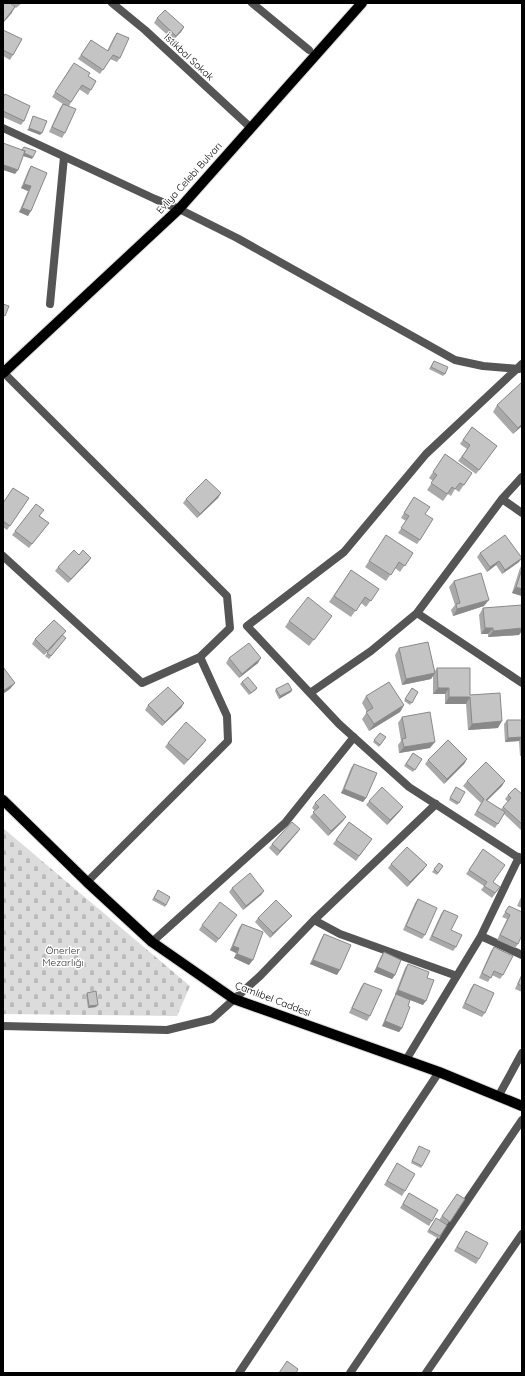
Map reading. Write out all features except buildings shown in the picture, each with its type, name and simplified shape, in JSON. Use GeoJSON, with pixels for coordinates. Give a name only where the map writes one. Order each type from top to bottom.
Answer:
{"type":"FeatureCollection","features":[{"type":"Feature","properties":{"kind":"main road","name":"Evliya Celebi Bulvarı"},"geometry":{"type":"LineString","coordinates":[[3,373],[180,209],[362,3]]}},
{"type":"Feature","properties":{"kind":"main road","name":"Çamlıbel Caddesi"},"geometry":{"type":"LineString","coordinates":[[3,800],[87,882],[152,942],[234,999],[439,1072],[522,1106]]}},
{"type":"Feature","properties":{"kind":"street","name":"İstikbal Sokak"},"geometry":{"type":"LineString","coordinates":[[112,3],[145,30],[251,128]]}},
{"type":"Feature","properties":{"kind":"street"},"geometry":{"type":"LineString","coordinates":[[252,3],[309,50]]}},
{"type":"Feature","properties":{"kind":"street"},"geometry":{"type":"LineString","coordinates":[[3,128],[155,200],[180,209],[237,238],[455,360],[483,366],[520,367]]}},
{"type":"Feature","properties":{"kind":"street"},"geometry":{"type":"LineString","coordinates":[[50,304],[64,157]]}},
{"type":"Feature","properties":{"kind":"street"},"geometry":{"type":"LineString","coordinates":[[406,1060],[481,936],[520,858],[408,787],[339,724],[247,626],[344,552],[426,454],[520,367]]}},
{"type":"Feature","properties":{"kind":"street"},"geometry":{"type":"LineString","coordinates":[[3,373],[227,596],[230,628],[200,657],[142,683],[3,556]]}},
{"type":"Feature","properties":{"kind":"street"},"geometry":{"type":"LineString","coordinates":[[310,693],[371,651],[417,613],[502,499],[522,477]]}},
{"type":"Feature","properties":{"kind":"street"},"geometry":{"type":"LineString","coordinates":[[502,499],[522,513]]}},
{"type":"Feature","properties":{"kind":"street"},"geometry":{"type":"LineString","coordinates":[[417,613],[522,683]]}},
{"type":"Feature","properties":{"kind":"street"},"geometry":{"type":"LineString","coordinates":[[87,882],[228,741],[227,716],[200,657]]}},
{"type":"Feature","properties":{"kind":"street"},"geometry":{"type":"LineString","coordinates":[[152,942],[285,823],[354,737]]}},
{"type":"Feature","properties":{"kind":"street"},"geometry":{"type":"LineString","coordinates":[[3,1026],[167,1030],[212,1019],[260,976],[314,920],[436,804]]}},
{"type":"Feature","properties":{"kind":"street"},"geometry":{"type":"LineString","coordinates":[[314,920],[340,934],[457,976]]}},
{"type":"Feature","properties":{"kind":"street"},"geometry":{"type":"LineString","coordinates":[[481,936],[522,955]]}},
{"type":"Feature","properties":{"kind":"street"},"geometry":{"type":"LineString","coordinates":[[498,1097],[522,1053]]}},
{"type":"Feature","properties":{"kind":"street"},"geometry":{"type":"LineString","coordinates":[[239,1373],[439,1072]]}},
{"type":"Feature","properties":{"kind":"street"},"geometry":{"type":"LineString","coordinates":[[350,1373],[522,1120]]}},
{"type":"Feature","properties":{"kind":"street"},"geometry":{"type":"LineString","coordinates":[[426,1373],[522,1234]]}},
{"type":"Feature","properties":{"kind":"green space","name":"Önerler Mezarlığı"},"geometry":{"type":"Polygon","coordinates":[[[3,828],[190,986],[177,1016],[3,1014],[3,828]]]}}]}
